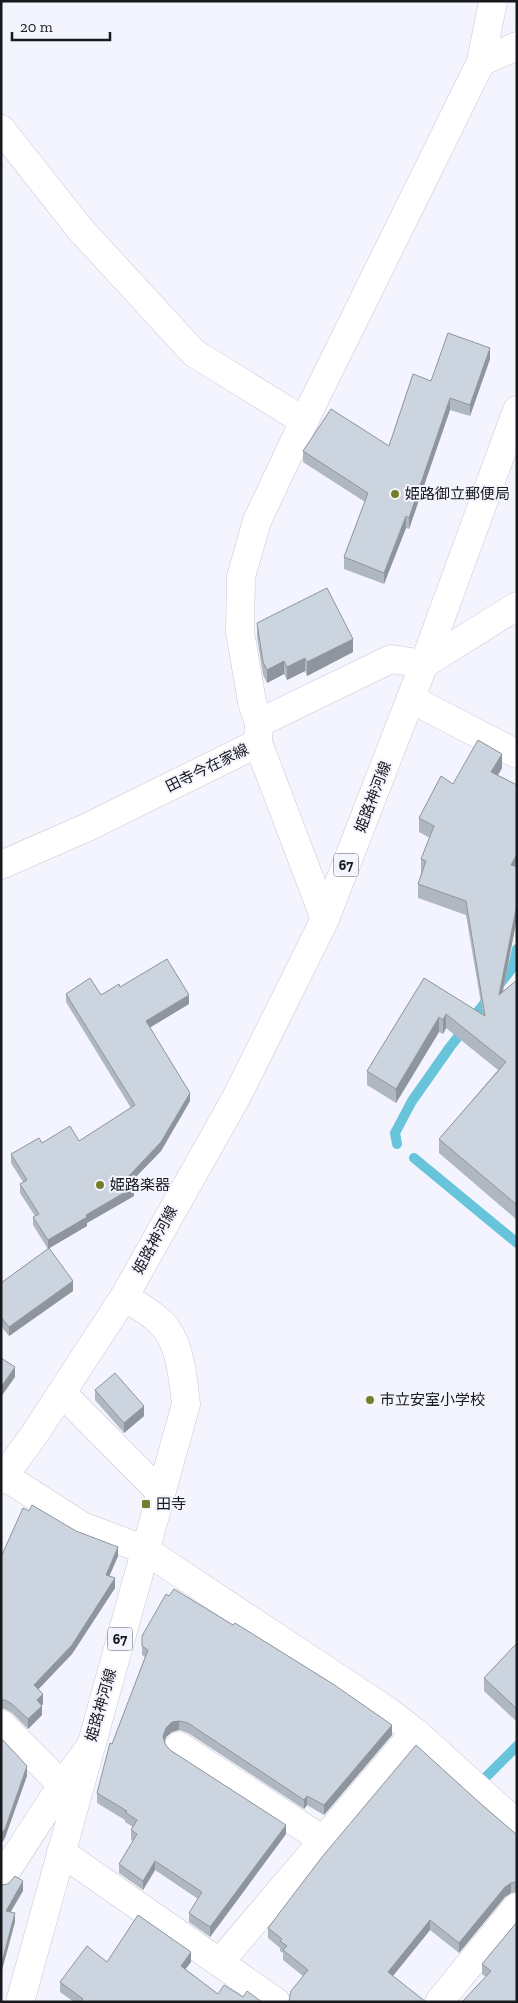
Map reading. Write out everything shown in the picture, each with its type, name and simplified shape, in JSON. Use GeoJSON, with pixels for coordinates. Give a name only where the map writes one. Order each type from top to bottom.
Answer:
{"type":"FeatureCollection","features":[{"type":"Feature","properties":{"kind":"street"},"geometry":{"type":"LineString","coordinates":[[325,919],[258,733],[240,632],[241,577],[257,521],[304,420],[481,62],[493,1]]}},
{"type":"Feature","properties":{"kind":"street"},"geometry":{"type":"LineString","coordinates":[[481,62],[517,46]]}},
{"type":"Feature","properties":{"kind":"street"},"geometry":{"type":"LineString","coordinates":[[1,129],[80,229],[194,352],[304,420]]}},
{"type":"Feature","properties":{"kind":"street","name":"姫路神河線"},"geometry":{"type":"LineString","coordinates":[[27,1998],[61,1852],[186,1404],[183,1378],[175,1345],[160,1322],[124,1297],[236,1098],[325,919],[411,699],[517,410]]}},
{"type":"Feature","properties":{"kind":"street"},"geometry":{"type":"LineString","coordinates":[[424,664],[517,606]]}},
{"type":"Feature","properties":{"kind":"street","name":"田寺今在家線"},"geometry":{"type":"LineString","coordinates":[[1,865],[88,827],[391,659],[424,664]]}},
{"type":"Feature","properties":{"kind":"street"},"geometry":{"type":"LineString","coordinates":[[411,699],[517,754]]}},
{"type":"Feature","properties":{"kind":"street"},"geometry":{"type":"LineString","coordinates":[[124,1297],[62,1393],[2,1477],[82,1526],[144,1550],[380,1706],[415,1732],[517,1824]]}},
{"type":"Feature","properties":{"kind":"street"},"geometry":{"type":"LineString","coordinates":[[62,1393],[161,1493]]}},
{"type":"Feature","properties":{"kind":"street"},"geometry":{"type":"LineString","coordinates":[[1,1724],[62,1785]]}},
{"type":"Feature","properties":{"kind":"street"},"geometry":{"type":"LineString","coordinates":[[220,1962],[415,1732]]}},
{"type":"Feature","properties":{"kind":"street"},"geometry":{"type":"LineString","coordinates":[[179,1746],[323,1840]]}},
{"type":"Feature","properties":{"kind":"street"},"geometry":{"type":"LineString","coordinates":[[1,1879],[62,1785],[90,1747]]}},
{"type":"Feature","properties":{"kind":"street"},"geometry":{"type":"LineString","coordinates":[[61,1852],[276,2002]]}},
{"type":"Feature","properties":{"kind":"street"},"geometry":{"type":"LineString","coordinates":[[439,2002],[517,1907]]}},
{"type":"Feature","properties":{"kind":"building"},"geometry":{"type":"Polygon","coordinates":[[[448,333],[490,348],[470,405],[450,398],[409,518],[406,516],[384,573],[344,557],[368,493],[303,451],[331,409],[389,446],[413,374],[431,381],[448,333]]]}},
{"type":"Feature","properties":{"kind":"building"},"geometry":{"type":"Polygon","coordinates":[[[327,588],[353,639],[307,662],[305,658],[287,667],[284,661],[267,670],[263,662],[257,623],[327,588]]]}},
{"type":"Feature","properties":{"kind":"building"},"geometry":{"type":"Polygon","coordinates":[[[478,740],[502,754],[491,772],[517,785],[517,854],[511,865],[517,867],[517,904],[499,995],[517,980],[517,1205],[439,1139],[506,1062],[446,1014],[443,1020],[439,1017],[396,1089],[367,1071],[424,978],[485,1016],[466,901],[418,884],[426,861],[421,859],[434,826],[419,818],[441,776],[453,784],[478,740]]]}},
{"type":"Feature","properties":{"kind":"building"},"geometry":{"type":"Polygon","coordinates":[[[167,959],[189,995],[146,1021],[190,1093],[161,1142],[128,1177],[134,1187],[48,1240],[33,1217],[39,1214],[20,1184],[27,1180],[11,1154],[39,1138],[42,1143],[70,1126],[79,1141],[135,1105],[66,994],[90,978],[101,995],[119,984],[120,987],[167,959]]]}},
{"type":"Feature","properties":{"kind":"building"},"geometry":{"type":"Polygon","coordinates":[[[49,1248],[73,1281],[9,1327],[1,1317],[1,1283],[49,1248]]]}},
{"type":"Feature","properties":{"kind":"building"},"geometry":{"type":"Polygon","coordinates":[[[1,1358],[15,1367],[1,1387],[1,1358]]]}},
{"type":"Feature","properties":{"kind":"building"},"geometry":{"type":"Polygon","coordinates":[[[115,1373],[144,1406],[124,1423],[95,1390],[115,1373]]]}},
{"type":"Feature","properties":{"kind":"building"},"geometry":{"type":"Polygon","coordinates":[[[32,1505],[76,1531],[118,1547],[106,1575],[115,1578],[72,1645],[34,1685],[43,1694],[37,1700],[42,1706],[28,1719],[12,1704],[1,1700],[1,1557],[23,1508],[29,1511],[32,1505]]]}},
{"type":"Feature","properties":{"kind":"building"},"geometry":{"type":"Polygon","coordinates":[[[174,1589],[233,1625],[235,1623],[333,1684],[392,1725],[324,1805],[307,1796],[304,1800],[188,1723],[172,1722],[166,1728],[163,1736],[165,1744],[170,1750],[286,1825],[210,1927],[189,1913],[202,1892],[155,1861],[143,1881],[119,1864],[137,1834],[131,1830],[137,1820],[125,1812],[127,1811],[97,1793],[110,1743],[112,1744],[148,1650],[142,1646],[142,1636],[166,1594],[169,1596],[174,1589]]]}},
{"type":"Feature","properties":{"kind":"building"},"geometry":{"type":"Polygon","coordinates":[[[517,1643],[517,1709],[484,1678],[517,1643]]]}},
{"type":"Feature","properties":{"kind":"building"},"geometry":{"type":"Polygon","coordinates":[[[1,1738],[27,1766],[5,1829],[1,1834],[1,1738]]]}},
{"type":"Feature","properties":{"kind":"building"},"geometry":{"type":"Polygon","coordinates":[[[416,1745],[517,1835],[517,1882],[505,1887],[459,1943],[430,1920],[388,1972],[426,2002],[288,2002],[291,1991],[308,1970],[283,1950],[287,1946],[280,1941],[282,1939],[268,1928],[322,1857],[416,1745]]]}},
{"type":"Feature","properties":{"kind":"building"},"geometry":{"type":"Polygon","coordinates":[[[15,1876],[23,1881],[6,1911],[15,1913],[1,1965],[1,1885],[8,1884],[15,1876]]]}},
{"type":"Feature","properties":{"kind":"building"},"geometry":{"type":"Polygon","coordinates":[[[138,1915],[191,1952],[181,1966],[218,1994],[224,1985],[243,1997],[247,1991],[262,2002],[80,2002],[83,1999],[60,1982],[87,1946],[107,1962],[138,1915]]]}},
{"type":"Feature","properties":{"kind":"building"},"geometry":{"type":"Polygon","coordinates":[[[517,1922],[517,2002],[462,2002],[491,1971],[482,1964],[517,1922]]]}},
{"type":"Feature","properties":{"kind":"waterway"},"geometry":{"type":"LineString","coordinates":[[397,1144],[395,1133],[412,1101],[450,1047],[513,967],[517,949]]}},
{"type":"Feature","properties":{"kind":"waterway"},"geometry":{"type":"LineString","coordinates":[[414,1158],[517,1243]]}},
{"type":"Feature","properties":{"kind":"waterway"},"geometry":{"type":"LineString","coordinates":[[477,1786],[517,1746]]}},
{"type":"Feature","properties":{"kind":"place","name":"姫路御立郵便局"},"geometry":{"type":"Point","coordinates":[395,494]}},
{"type":"Feature","properties":{"kind":"place","name":"姫路楽器"},"geometry":{"type":"Point","coordinates":[100,1185]}},
{"type":"Feature","properties":{"kind":"place","name":"市立安室小学校"},"geometry":{"type":"Point","coordinates":[370,1400]}},
{"type":"Feature","properties":{"kind":"place","name":"田寺"},"geometry":{"type":"Point","coordinates":[146,1504]}}]}
